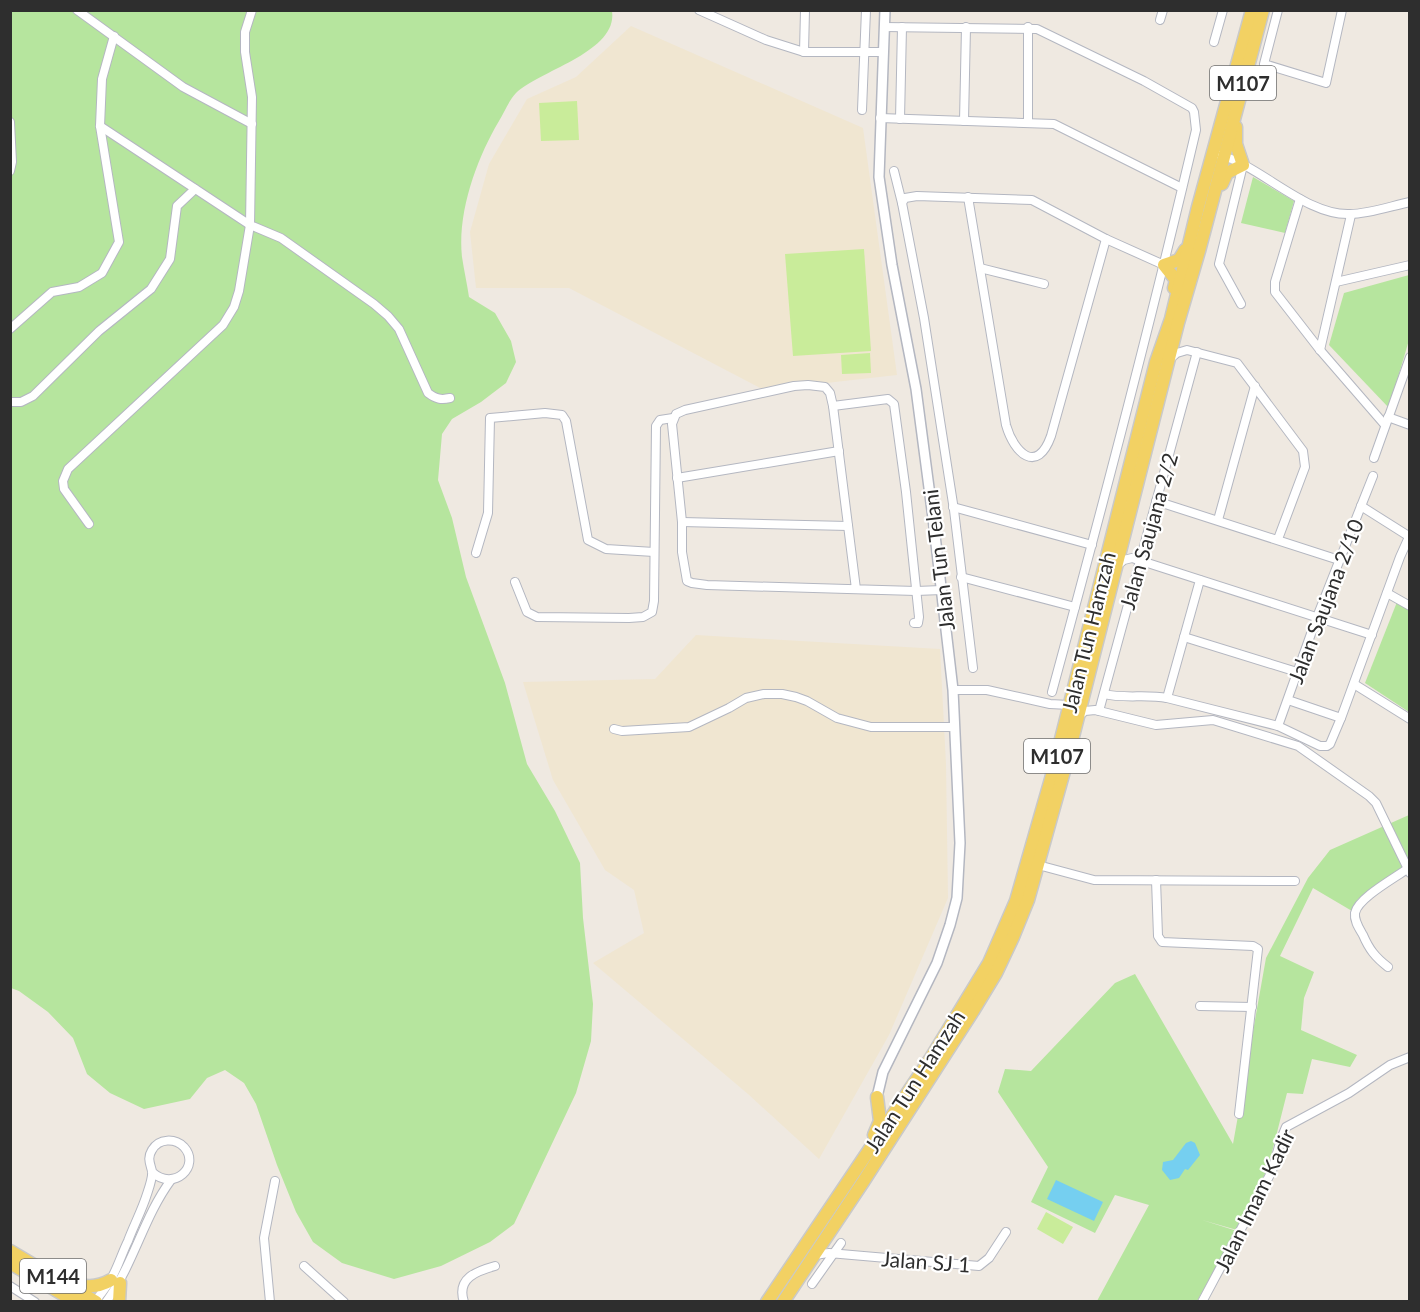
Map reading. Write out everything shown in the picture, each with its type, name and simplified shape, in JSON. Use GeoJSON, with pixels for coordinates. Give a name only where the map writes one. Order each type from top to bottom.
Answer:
{"type":"FeatureCollection","features":[{"type":"Feature","properties":{"kind":"main road","name":"Jalan Tun Hamzah"},"geometry":{"type":"LineString","coordinates":[[783,1302],[938,1066],[996,973],[1028,900],[1202,239],[1218,154],[1252,10]]}},
{"type":"Feature","properties":{"kind":"main road","name":"Jalan Tun Hamzah"},"geometry":{"type":"LineString","coordinates":[[767,1302],[931,1058],[989,963],[1016,901],[1039,822],[1156,362],[1171,319],[1198,207],[1246,74],[1263,10]]}},
{"type":"Feature","properties":{"kind":"main road"},"geometry":{"type":"LineString","coordinates":[[1202,239],[1224,177],[1243,165],[1238,153],[1235,133],[1246,74]]}},
{"type":"Feature","properties":{"kind":"main road"},"geometry":{"type":"LineString","coordinates":[[1156,362],[1176,280],[1164,266],[1179,260],[1185,250],[1198,207]]}},
{"type":"Feature","properties":{"kind":"main road"},"geometry":{"type":"LineString","coordinates":[[877,1097],[884,1107],[891,1107],[931,1058]]}},
{"type":"Feature","properties":{"kind":"main road"},"geometry":{"type":"LineString","coordinates":[[850,1178],[879,1127],[877,1097]]}},
{"type":"Feature","properties":{"kind":"main road","name":"M144"},"geometry":{"type":"LineString","coordinates":[[10,1251],[95,1301]]}},
{"type":"Feature","properties":{"kind":"main road","name":"M144"},"geometry":{"type":"LineString","coordinates":[[10,1263],[76,1302]]}},
{"type":"Feature","properties":{"kind":"main road"},"geometry":{"type":"LineString","coordinates":[[52,1275],[82,1286],[98,1286],[115,1282],[119,1302]]}},
{"type":"Feature","properties":{"kind":"street"},"geometry":{"type":"LineString","coordinates":[[77,10],[183,87],[252,124]]}},
{"type":"Feature","properties":{"kind":"street"},"geometry":{"type":"LineString","coordinates":[[89,524],[64,489],[63,481],[68,469],[223,325],[234,307],[239,291],[250,225],[252,97],[245,52],[245,32],[252,10]]}},
{"type":"Feature","properties":{"kind":"street"},"geometry":{"type":"LineString","coordinates":[[699,10],[766,40],[804,52],[883,52]]}},
{"type":"Feature","properties":{"kind":"street"},"geometry":{"type":"LineString","coordinates":[[804,52],[805,10]]}},
{"type":"Feature","properties":{"kind":"street"},"geometry":{"type":"LineString","coordinates":[[862,110],[866,10]]}},
{"type":"Feature","properties":{"kind":"street","name":"Jalan Tun Telani"},"geometry":{"type":"LineString","coordinates":[[877,1097],[882,1072],[936,963],[957,898],[960,843],[956,727],[942,590],[916,389],[880,190],[880,118],[885,10]]}},
{"type":"Feature","properties":{"kind":"street"},"geometry":{"type":"LineString","coordinates":[[1160,20],[1163,10]]}},
{"type":"Feature","properties":{"kind":"street"},"geometry":{"type":"LineString","coordinates":[[1214,42],[1223,10]]}},
{"type":"Feature","properties":{"kind":"street"},"geometry":{"type":"LineString","coordinates":[[1278,10],[1264,64],[1326,83],[1342,10]]}},
{"type":"Feature","properties":{"kind":"street"},"geometry":{"type":"LineString","coordinates":[[885,27],[1028,27],[1043,30],[1144,81],[1192,108],[1194,112],[1196,130],[1160,283],[1052,692]]}},
{"type":"Feature","properties":{"kind":"street"},"geometry":{"type":"LineString","coordinates":[[900,119],[902,27]]}},
{"type":"Feature","properties":{"kind":"street"},"geometry":{"type":"LineString","coordinates":[[964,121],[966,27]]}},
{"type":"Feature","properties":{"kind":"street"},"geometry":{"type":"LineString","coordinates":[[1028,27],[1028,123]]}},
{"type":"Feature","properties":{"kind":"street"},"geometry":{"type":"LineString","coordinates":[[10,329],[52,292],[79,287],[102,273],[119,242],[100,126],[102,79],[114,36]]}},
{"type":"Feature","properties":{"kind":"street"},"geometry":{"type":"LineString","coordinates":[[880,118],[1054,124],[1182,188]]}},
{"type":"Feature","properties":{"kind":"street"},"geometry":{"type":"LineString","coordinates":[[10,122],[12,162],[10,171]]}},
{"type":"Feature","properties":{"kind":"street"},"geometry":{"type":"LineString","coordinates":[[100,126],[250,225],[281,238],[374,304],[399,329],[428,393],[434,398],[450,398]]}},
{"type":"Feature","properties":{"kind":"street"},"geometry":{"type":"LineString","coordinates":[[1218,154],[1243,165],[1300,199],[1320,208],[1351,215],[1410,202]]}},
{"type":"Feature","properties":{"kind":"street"},"geometry":{"type":"LineString","coordinates":[[1241,304],[1219,264],[1243,165]]}},
{"type":"Feature","properties":{"kind":"street"},"geometry":{"type":"LineString","coordinates":[[894,171],[924,318],[953,507],[973,668]]}},
{"type":"Feature","properties":{"kind":"street"},"geometry":{"type":"LineString","coordinates":[[10,402],[21,402],[33,396],[99,331],[151,289],[170,259],[177,206],[195,189]]}},
{"type":"Feature","properties":{"kind":"street"},"geometry":{"type":"LineString","coordinates":[[902,203],[910,196],[1032,200],[1164,266]]}},
{"type":"Feature","properties":{"kind":"street"},"geometry":{"type":"LineString","coordinates":[[968,197],[1009,435],[1020,451],[1032,457],[1038,457],[1044,452],[1051,436],[1106,239]]}},
{"type":"Feature","properties":{"kind":"street"},"geometry":{"type":"LineString","coordinates":[[1300,199],[1275,282],[1275,292],[1320,350],[1386,421],[1410,425]]}},
{"type":"Feature","properties":{"kind":"street"},"geometry":{"type":"LineString","coordinates":[[1320,350],[1351,215]]}},
{"type":"Feature","properties":{"kind":"street"},"geometry":{"type":"LineString","coordinates":[[1336,282],[1410,265]]}},
{"type":"Feature","properties":{"kind":"street"},"geometry":{"type":"LineString","coordinates":[[980,268],[1044,284]]}},
{"type":"Feature","properties":{"kind":"street"},"geometry":{"type":"LineString","coordinates":[[1176,331],[1186,350]]}},
{"type":"Feature","properties":{"kind":"street"},"geometry":{"type":"LineString","coordinates":[[1169,360],[1177,353],[1186,350],[1237,363],[1301,447],[1305,456],[1305,467],[1278,539]]}},
{"type":"Feature","properties":{"kind":"street","name":"Jalan Saujana 2/2"},"geometry":{"type":"LineString","coordinates":[[1097,710],[1104,694],[1136,559],[1156,501],[1197,352]]}},
{"type":"Feature","properties":{"kind":"street"},"geometry":{"type":"LineString","coordinates":[[1374,458],[1410,357]]}},
{"type":"Feature","properties":{"kind":"street"},"geometry":{"type":"LineString","coordinates":[[856,589],[833,406],[830,393],[825,387],[808,385],[685,410],[676,414],[672,424],[685,576],[692,583],[856,589],[916,591],[942,590]]}},
{"type":"Feature","properties":{"kind":"street"},"geometry":{"type":"LineString","coordinates":[[1218,520],[1255,386]]}},
{"type":"Feature","properties":{"kind":"street"},"geometry":{"type":"LineString","coordinates":[[833,406],[888,399],[894,404],[906,492],[919,622],[914,623]]}},
{"type":"Feature","properties":{"kind":"street"},"geometry":{"type":"LineString","coordinates":[[476,553],[488,513],[490,418],[545,413],[562,415],[566,421],[588,540],[606,549],[654,552]]}},
{"type":"Feature","properties":{"kind":"street"},"geometry":{"type":"LineString","coordinates":[[515,582],[527,612],[537,617],[643,616],[652,612],[656,426],[660,420],[673,418]]}},
{"type":"Feature","properties":{"kind":"street"},"geometry":{"type":"LineString","coordinates":[[677,478],[839,451]]}},
{"type":"Feature","properties":{"kind":"street","name":"Jalan Saujana 2/10"},"geometry":{"type":"LineString","coordinates":[[1278,726],[1317,617],[1373,476]]}},
{"type":"Feature","properties":{"kind":"street"},"geometry":{"type":"LineString","coordinates":[[1156,501],[1340,560]]}},
{"type":"Feature","properties":{"kind":"street"},"geometry":{"type":"LineString","coordinates":[[1104,694],[1167,698],[1278,726],[1323,746],[1330,744],[1409,537],[1361,506]]}},
{"type":"Feature","properties":{"kind":"street"},"geometry":{"type":"LineString","coordinates":[[953,507],[1092,546]]}},
{"type":"Feature","properties":{"kind":"street"},"geometry":{"type":"LineString","coordinates":[[682,522],[848,526]]}},
{"type":"Feature","properties":{"kind":"street"},"geometry":{"type":"LineString","coordinates":[[1123,541],[1126,550],[1136,559],[1372,635]]}},
{"type":"Feature","properties":{"kind":"street"},"geometry":{"type":"LineString","coordinates":[[1116,567],[1124,561],[1136,559]]}},
{"type":"Feature","properties":{"kind":"street"},"geometry":{"type":"LineString","coordinates":[[962,577],[1075,607]]}},
{"type":"Feature","properties":{"kind":"street"},"geometry":{"type":"LineString","coordinates":[[1167,698],[1200,580]]}},
{"type":"Feature","properties":{"kind":"street"},"geometry":{"type":"LineString","coordinates":[[1387,592],[1410,606]]}},
{"type":"Feature","properties":{"kind":"street"},"geometry":{"type":"LineString","coordinates":[[1184,637],[1297,672]]}},
{"type":"Feature","properties":{"kind":"street"},"geometry":{"type":"LineString","coordinates":[[1354,684],[1409,719]]}},
{"type":"Feature","properties":{"kind":"street"},"geometry":{"type":"LineString","coordinates":[[953,690],[987,690],[1050,704],[1069,705]]}},
{"type":"Feature","properties":{"kind":"street"},"geometry":{"type":"LineString","coordinates":[[1084,693],[1088,702],[1097,710]]}},
{"type":"Feature","properties":{"kind":"street"},"geometry":{"type":"LineString","coordinates":[[614,729],[622,731],[688,727],[746,698],[764,694],[782,694],[807,701],[837,718],[871,727],[956,727]]}},
{"type":"Feature","properties":{"kind":"street"},"geometry":{"type":"LineString","coordinates":[[1288,699],[1341,718]]}},
{"type":"Feature","properties":{"kind":"street"},"geometry":{"type":"LineString","coordinates":[[1078,717],[1085,711],[1097,710],[1156,725],[1213,720],[1298,746],[1361,788],[1376,803],[1408,871],[1361,902],[1355,912],[1356,922],[1374,957],[1388,967]]}},
{"type":"Feature","properties":{"kind":"street"},"geometry":{"type":"LineString","coordinates":[[1320,761],[1323,746]]}},
{"type":"Feature","properties":{"kind":"street"},"geometry":{"type":"LineString","coordinates":[[1038,865],[1094,880],[1295,881]]}},
{"type":"Feature","properties":{"kind":"street"},"geometry":{"type":"LineString","coordinates":[[1156,880],[1158,936],[1162,942],[1253,946],[1258,949],[1239,1114]]}},
{"type":"Feature","properties":{"kind":"street"},"geometry":{"type":"LineString","coordinates":[[1200,1006],[1252,1007]]}},
{"type":"Feature","properties":{"kind":"street","name":"Jalan Imam Kadir"},"geometry":{"type":"LineString","coordinates":[[1202,1302],[1272,1171],[1286,1127],[1349,1093],[1390,1065],[1410,1057]]}},
{"type":"Feature","properties":{"kind":"street"},"geometry":{"type":"LineString","coordinates":[[95,1301],[115,1282],[147,1194],[152,1172],[148,1159],[154,1147],[165,1140],[178,1142],[187,1151],[189,1163],[183,1174],[171,1180],[164,1180],[152,1172]]}},
{"type":"Feature","properties":{"kind":"street"},"geometry":{"type":"LineString","coordinates":[[106,1302],[158,1198],[171,1180]]}},
{"type":"Feature","properties":{"kind":"street"},"geometry":{"type":"LineString","coordinates":[[270,1302],[264,1238],[275,1181]]}},
{"type":"Feature","properties":{"kind":"street","name":"Jalan SJ 1"},"geometry":{"type":"LineString","coordinates":[[814,1255],[831,1254],[979,1266],[989,1258],[1006,1232]]}},
{"type":"Feature","properties":{"kind":"street"},"geometry":{"type":"LineString","coordinates":[[825,1239],[831,1254]]}},
{"type":"Feature","properties":{"kind":"street"},"geometry":{"type":"LineString","coordinates":[[812,1284],[831,1254],[841,1243]]}},
{"type":"Feature","properties":{"kind":"street"},"geometry":{"type":"LineString","coordinates":[[304,1266],[344,1302]]}},
{"type":"Feature","properties":{"kind":"street"},"geometry":{"type":"LineString","coordinates":[[464,1302],[462,1288],[465,1281],[479,1271],[495,1266]]}},
{"type":"Feature","properties":{"kind":"street"},"geometry":{"type":"LineString","coordinates":[[10,1286],[34,1302]]}},
{"type":"Feature","properties":{"kind":"shaded area"},"geometry":{"type":"Polygon","coordinates":[[[631,26],[863,128],[897,375],[764,390],[569,288],[476,288],[470,232],[489,164],[527,99],[576,77],[631,26]]]}},
{"type":"Feature","properties":{"kind":"shaded area"},"geometry":{"type":"Polygon","coordinates":[[[696,635],[940,649],[946,764],[948,898],[889,1035],[819,1159],[748,1094],[593,963],[644,933],[634,890],[605,870],[553,780],[523,682],[655,679],[696,635]]]}},
{"type":"Feature","properties":{"kind":"green space"},"geometry":{"type":"Polygon","coordinates":[[[11,11],[612,11],[611,25],[603,38],[591,49],[527,85],[511,99],[476,168],[463,222],[462,257],[469,297],[495,313],[511,341],[516,362],[506,383],[481,402],[452,419],[442,434],[438,480],[452,518],[466,577],[505,683],[527,764],[555,811],[580,863],[583,918],[593,1004],[591,1041],[576,1093],[514,1224],[490,1242],[441,1266],[394,1279],[342,1263],[313,1242],[296,1212],[256,1104],[244,1083],[225,1070],[207,1078],[190,1099],[144,1109],[110,1093],[87,1074],[73,1038],[48,1012],[19,991],[11,988],[11,11]]]}},
{"type":"Feature","properties":{"kind":"green space"},"geometry":{"type":"Polygon","coordinates":[[[577,101],[579,140],[541,141],[539,103],[577,101]]]}},
{"type":"Feature","properties":{"kind":"green space"},"geometry":{"type":"Polygon","coordinates":[[[1253,177],[1294,201],[1285,233],[1241,223],[1253,177]]]}},
{"type":"Feature","properties":{"kind":"green space"},"geometry":{"type":"Polygon","coordinates":[[[864,249],[871,351],[793,356],[785,254],[864,249]]]}},
{"type":"Feature","properties":{"kind":"green space"},"geometry":{"type":"Polygon","coordinates":[[[1409,275],[1409,340],[1389,408],[1329,345],[1344,293],[1409,275]]]}},
{"type":"Feature","properties":{"kind":"green space"},"geometry":{"type":"Polygon","coordinates":[[[870,353],[871,373],[842,374],[841,355],[870,353]]]}},
{"type":"Feature","properties":{"kind":"green space"},"geometry":{"type":"Polygon","coordinates":[[[1397,602],[1409,610],[1409,712],[1365,683],[1397,602]]]}},
{"type":"Feature","properties":{"kind":"green space"},"geometry":{"type":"Polygon","coordinates":[[[1409,815],[1409,864],[1358,899],[1352,911],[1313,888],[1280,956],[1314,972],[1304,998],[1301,1030],[1357,1055],[1350,1067],[1312,1059],[1303,1094],[1287,1093],[1268,1168],[1237,1230],[1202,1220],[1237,1231],[1197,1301],[1097,1301],[1149,1205],[1115,1195],[1095,1233],[1031,1202],[1048,1167],[998,1092],[1005,1069],[1031,1071],[1115,983],[1135,974],[1233,1144],[1266,958],[1308,878],[1330,850],[1409,815]]]}},
{"type":"Feature","properties":{"kind":"green space"},"geometry":{"type":"Polygon","coordinates":[[[1046,1212],[1073,1227],[1063,1244],[1037,1229],[1046,1212]]]}},
{"type":"Feature","properties":{"kind":"water"},"geometry":{"type":"Polygon","coordinates":[[[1191,1141],[1195,1143],[1200,1155],[1179,1178],[1170,1180],[1162,1170],[1163,1162],[1173,1160],[1186,1143],[1191,1141]]]}},
{"type":"Feature","properties":{"kind":"water"},"geometry":{"type":"Polygon","coordinates":[[[1056,1180],[1103,1202],[1094,1221],[1047,1199],[1056,1180]]]}}]}
